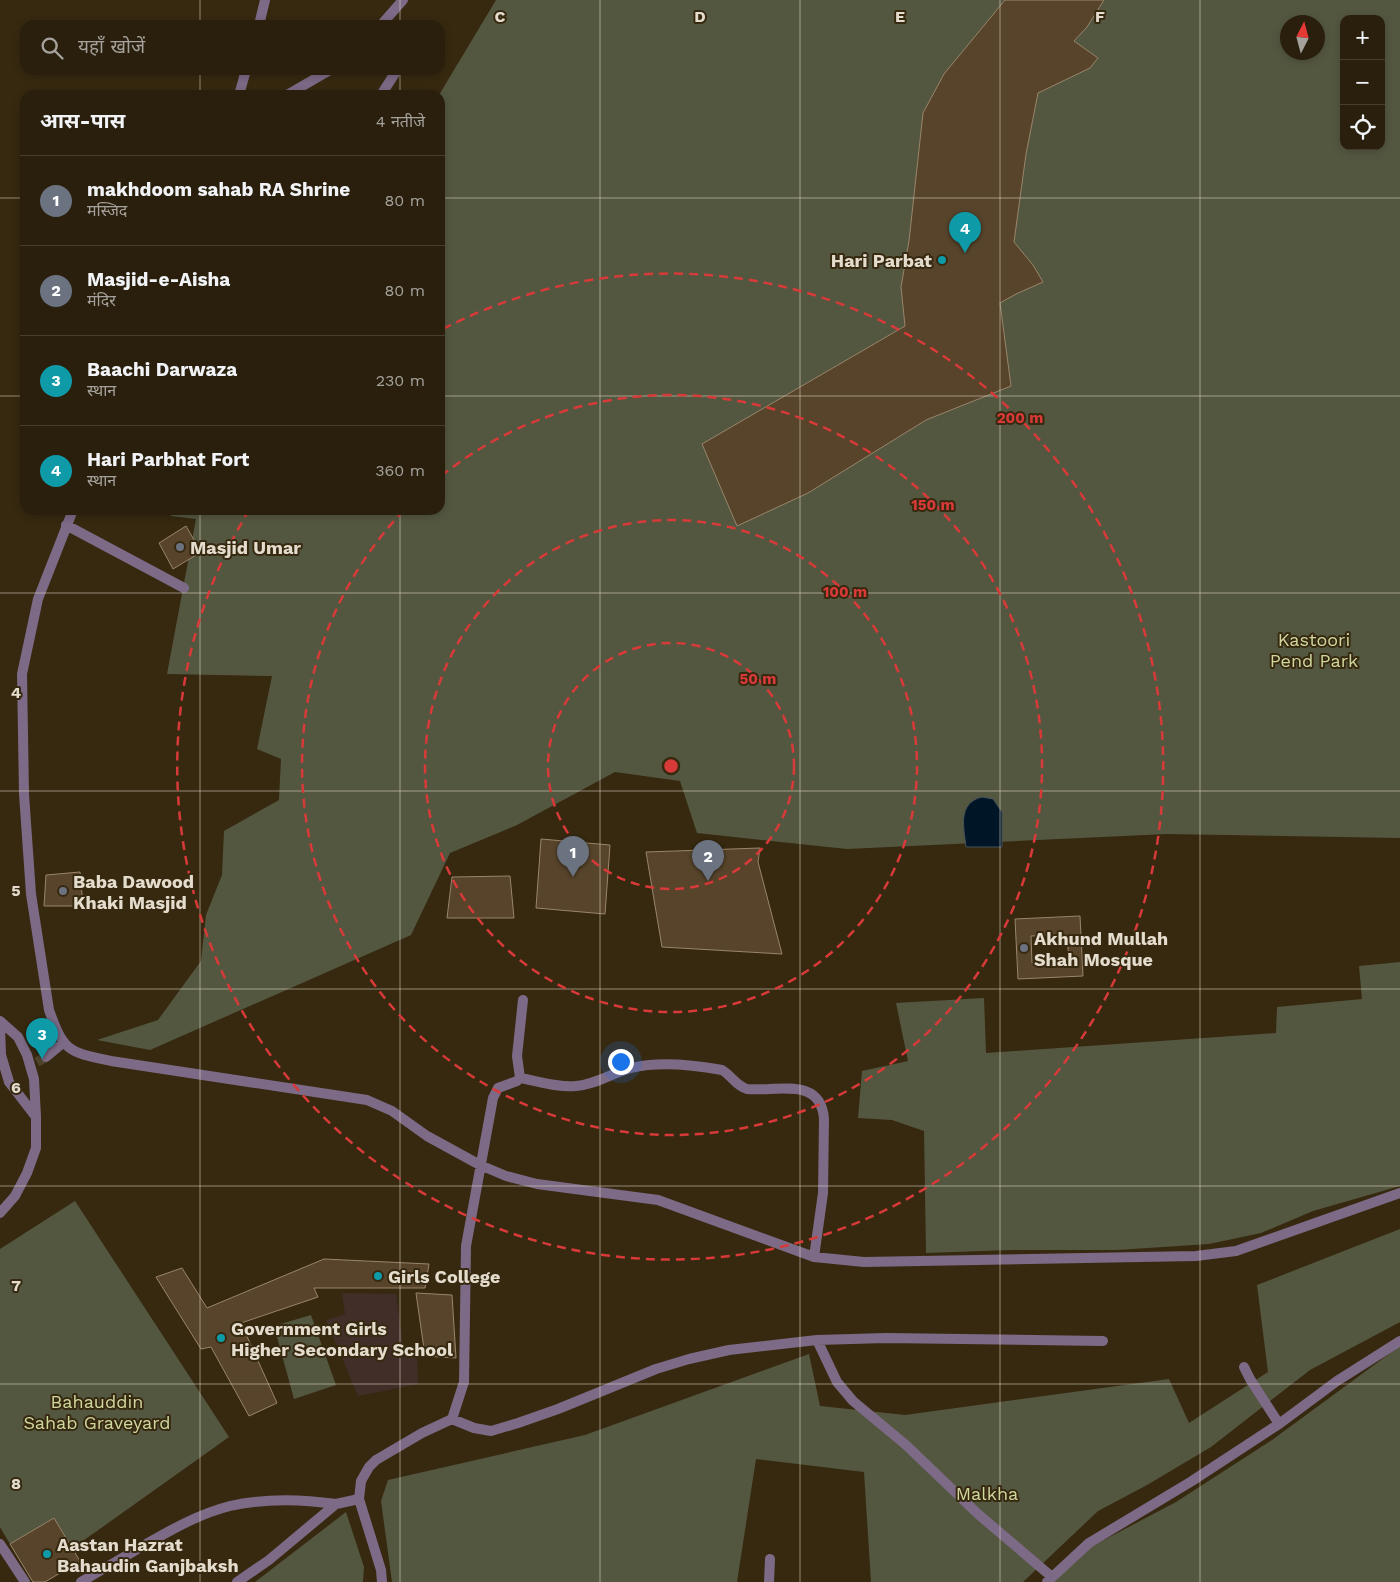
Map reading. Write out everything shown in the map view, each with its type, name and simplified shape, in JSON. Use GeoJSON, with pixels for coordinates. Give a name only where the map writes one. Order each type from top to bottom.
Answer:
{"type":"FeatureCollection","features":[{"type":"Feature","properties":{"kind":"street"},"geometry":{"type":"LineString","coordinates":[[260,20],[265,0]]}},
{"type":"Feature","properties":{"kind":"street"},"geometry":{"type":"LineString","coordinates":[[385,20],[403,0]]}},
{"type":"Feature","properties":{"kind":"street"},"geometry":{"type":"LineString","coordinates":[[240,90],[245,75]]}},
{"type":"Feature","properties":{"kind":"street"},"geometry":{"type":"LineString","coordinates":[[296,90],[321,75]]}},
{"type":"Feature","properties":{"kind":"street"},"geometry":{"type":"LineString","coordinates":[[384,90],[393,75]]}},
{"type":"Feature","properties":{"kind":"street"},"geometry":{"type":"LineString","coordinates":[[70,515],[38,599],[22,674],[24,794],[31,894],[49,1010],[55,1027],[66,1047],[83,1055],[111,1061],[367,1100],[392,1111],[427,1136],[480,1165],[506,1176],[537,1184],[658,1200],[814,1257],[864,1262],[1196,1256],[1236,1251],[1400,1193]]}},
{"type":"Feature","properties":{"kind":"street"},"geometry":{"type":"LineString","coordinates":[[66,525],[184,588]]}},
{"type":"Feature","properties":{"kind":"street"},"geometry":{"type":"LineString","coordinates":[[520,1078],[517,1056],[524,1000]]}},
{"type":"Feature","properties":{"kind":"street"},"geometry":{"type":"LineString","coordinates":[[0,1021],[38,1061]]}},
{"type":"Feature","properties":{"kind":"street"},"geometry":{"type":"LineString","coordinates":[[0,1026],[1,1056],[9,1082],[36,1117]]}},
{"type":"Feature","properties":{"kind":"street"},"geometry":{"type":"LineString","coordinates":[[0,1213],[15,1196],[27,1173],[36,1148],[34,1079],[38,1061],[64,1042]]}},
{"type":"Feature","properties":{"kind":"street"},"geometry":{"type":"LineString","coordinates":[[382,1582],[359,1499],[361,1481],[369,1467],[376,1460],[422,1433],[452,1419],[464,1382],[466,1246],[495,1092],[502,1086],[517,1081],[520,1078],[556,1085],[576,1086],[584,1085],[630,1068],[652,1065],[679,1065],[722,1070],[729,1074],[741,1087],[747,1089],[792,1088],[813,1094],[824,1110],[823,1194],[814,1257]]}},
{"type":"Feature","properties":{"kind":"street"},"geometry":{"type":"LineString","coordinates":[[452,1419],[474,1428],[490,1431],[558,1409],[656,1369],[729,1350],[818,1340],[941,1338],[1102,1341]]}},
{"type":"Feature","properties":{"kind":"street"},"geometry":{"type":"LineString","coordinates":[[818,1340],[837,1382],[853,1401],[906,1445],[1050,1579],[1089,1542],[1192,1481],[1279,1424],[1337,1381],[1400,1341]]}},
{"type":"Feature","properties":{"kind":"street"},"geometry":{"type":"LineString","coordinates":[[1244,1367],[1279,1424]]}},
{"type":"Feature","properties":{"kind":"street"},"geometry":{"type":"LineString","coordinates":[[88,1580],[173,1529],[198,1517],[230,1506],[278,1500],[336,1504],[359,1499]]}},
{"type":"Feature","properties":{"kind":"street"},"geometry":{"type":"LineString","coordinates":[[237,1582],[269,1560],[336,1504]]}},
{"type":"Feature","properties":{"kind":"street"},"geometry":{"type":"LineString","coordinates":[[0,1544],[25,1582]]}},
{"type":"Feature","properties":{"kind":"street"},"geometry":{"type":"LineString","coordinates":[[769,1582],[770,1559]]}},
{"type":"Feature","properties":{"kind":"shaded area"},"geometry":{"type":"Polygon","coordinates":[[[342,1293],[396,1294],[404,1354],[417,1356],[418,1384],[358,1396],[326,1320],[345,1314],[342,1293]]]}},
{"type":"Feature","properties":{"kind":"green space","name":"Hari Parbat"},"geometry":{"type":"Polygon","coordinates":[[[496,0],[1400,0],[1400,838],[1166,834],[847,849],[697,833],[680,781],[615,772],[517,825],[450,853],[411,935],[150,1050],[97,1040],[158,1020],[201,961],[206,915],[222,875],[224,831],[279,800],[281,759],[257,749],[272,676],[167,674],[196,519],[171,516],[445,515],[445,90],[442,90],[496,0]]]}},
{"type":"Feature","properties":{"kind":"green space"},"geometry":{"type":"Polygon","coordinates":[[[1400,962],[1400,1186],[1313,1211],[1261,1233],[1209,1244],[1117,1250],[1009,1250],[926,1253],[924,1131],[892,1120],[858,1118],[862,1071],[908,1061],[896,1003],[984,998],[986,1053],[1276,1033],[1277,1007],[1362,999],[1359,966],[1400,962]]]}},
{"type":"Feature","properties":{"kind":"green space","name":"Bahauddin Sahab Graveyard"},"geometry":{"type":"Polygon","coordinates":[[[75,1201],[229,1437],[73,1548],[54,1518],[10,1544],[0,1527],[0,1249],[75,1201]]]}},
{"type":"Feature","properties":{"kind":"green space","name":"Malkha"},"geometry":{"type":"Polygon","coordinates":[[[1400,1229],[1400,1322],[1310,1370],[1211,1447],[1147,1485],[1098,1511],[1023,1582],[871,1582],[864,1472],[756,1459],[737,1582],[392,1582],[381,1501],[388,1480],[585,1435],[809,1354],[820,1406],[905,1415],[1169,1379],[1189,1423],[1268,1372],[1257,1285],[1400,1229]]]}},
{"type":"Feature","properties":{"kind":"green space"},"geometry":{"type":"Polygon","coordinates":[[[311,1315],[336,1385],[294,1399],[274,1326],[311,1315]]]}},
{"type":"Feature","properties":{"kind":"green space"},"geometry":{"type":"Polygon","coordinates":[[[1400,1346],[1400,1582],[1054,1582],[1085,1550],[1176,1502],[1272,1440],[1400,1346]]]}},
{"type":"Feature","properties":{"kind":"green space"},"geometry":{"type":"Polygon","coordinates":[[[346,1512],[364,1567],[363,1582],[255,1582],[346,1512]]]}},
{"type":"Feature","properties":{"kind":"water"},"geometry":{"type":"Polygon","coordinates":[[[982,797],[993,799],[1002,812],[1002,847],[966,847],[965,810],[974,800],[982,797]]]}},
{"type":"Feature","properties":{"kind":"building"},"geometry":{"type":"Polygon","coordinates":[[[1005,0],[1104,0],[1087,27],[1074,41],[1098,58],[1090,68],[1038,93],[1026,154],[1014,242],[1033,265],[1043,282],[1000,303],[1011,386],[926,420],[808,493],[737,526],[702,444],[905,326],[901,287],[909,241],[923,113],[944,74],[1005,0]]]}},
{"type":"Feature","properties":{"kind":"building","name":"Masjid Umar"},"geometry":{"type":"Polygon","coordinates":[[[186,526],[201,552],[173,569],[159,543],[186,526]]]}},
{"type":"Feature","properties":{"kind":"building"},"geometry":{"type":"Polygon","coordinates":[[[541,839],[610,845],[605,914],[536,908],[541,839]]]}},
{"type":"Feature","properties":{"kind":"building"},"geometry":{"type":"Polygon","coordinates":[[[760,848],[758,862],[782,954],[662,947],[646,852],[760,848]]]}},
{"type":"Feature","properties":{"kind":"building","name":"Baba Dawood Khaki Masjid"},"geometry":{"type":"Polygon","coordinates":[[[80,872],[83,906],[44,906],[46,875],[80,872]]]}},
{"type":"Feature","properties":{"kind":"building"},"geometry":{"type":"Polygon","coordinates":[[[510,876],[514,918],[447,918],[452,877],[510,876]]]}},
{"type":"Feature","properties":{"kind":"building","name":"Akhund Mullah Shah Mosque"},"geometry":{"type":"Polygon","coordinates":[[[1080,916],[1083,976],[1018,979],[1015,919],[1080,916]],[[1067,935],[1031,936],[1032,963],[1069,961],[1067,935]]]}},
{"type":"Feature","properties":{"kind":"building","name":"Government Girls Higher Secondary School"},"geometry":{"type":"Polygon","coordinates":[[[324,1259],[429,1264],[425,1288],[314,1288],[318,1297],[241,1323],[277,1403],[249,1416],[211,1347],[201,1349],[156,1277],[182,1268],[207,1308],[324,1259]]]}},
{"type":"Feature","properties":{"kind":"building","name":"Girls College"},"geometry":{"type":"Polygon","coordinates":[[[416,1293],[452,1295],[456,1358],[425,1356],[416,1293]]]}},
{"type":"Feature","properties":{"kind":"building","name":"Aastan Hazrat Bahaudin Ganjbaksh"},"geometry":{"type":"Polygon","coordinates":[[[54,1518],[80,1561],[45,1582],[33,1582],[10,1544],[54,1518]]]}},
{"type":"Feature","properties":{"kind":"tunnel"},"geometry":{"type":"LineString","coordinates":[[37,1062],[46,1057]]}},
{"type":"Feature","properties":{"kind":"place","name":"Hari Parbhat Fort"},"geometry":{"type":"Point","coordinates":[965,253]}},
{"type":"Feature","properties":{"kind":"place","name":"Hari Parbat"},"geometry":{"type":"Point","coordinates":[942,260]}},
{"type":"Feature","properties":{"kind":"place","name":"Masjid Umar"},"geometry":{"type":"Point","coordinates":[180,547]}},
{"type":"Feature","properties":{"kind":"place","name":"makhdoom sahab RA Shrine"},"geometry":{"type":"Point","coordinates":[573,877]}},
{"type":"Feature","properties":{"kind":"place","name":"Masjid-e-Aisha"},"geometry":{"type":"Point","coordinates":[708,881]}},
{"type":"Feature","properties":{"kind":"place","name":"Baba Dawood Khaki Masjid"},"geometry":{"type":"Point","coordinates":[63,891]}},
{"type":"Feature","properties":{"kind":"place","name":"Akhund Mullah Shah Mosque"},"geometry":{"type":"Point","coordinates":[1024,948]}},
{"type":"Feature","properties":{"kind":"place","name":"Baachi Darwaza"},"geometry":{"type":"Point","coordinates":[42,1059]}},
{"type":"Feature","properties":{"kind":"place","name":"Girls College"},"geometry":{"type":"Point","coordinates":[378,1276]}},
{"type":"Feature","properties":{"kind":"place","name":"Government Girls Higher Secondary School"},"geometry":{"type":"Point","coordinates":[221,1338]}},
{"type":"Feature","properties":{"kind":"place","name":"Aastan Hazrat Bahaudin Ganjbaksh"},"geometry":{"type":"Point","coordinates":[47,1554]}},
{"type":"Feature","properties":{"kind":"park label","name":"Kastoori Pend Park"},"geometry":{"type":"Point","coordinates":[1314,649]}}]}
